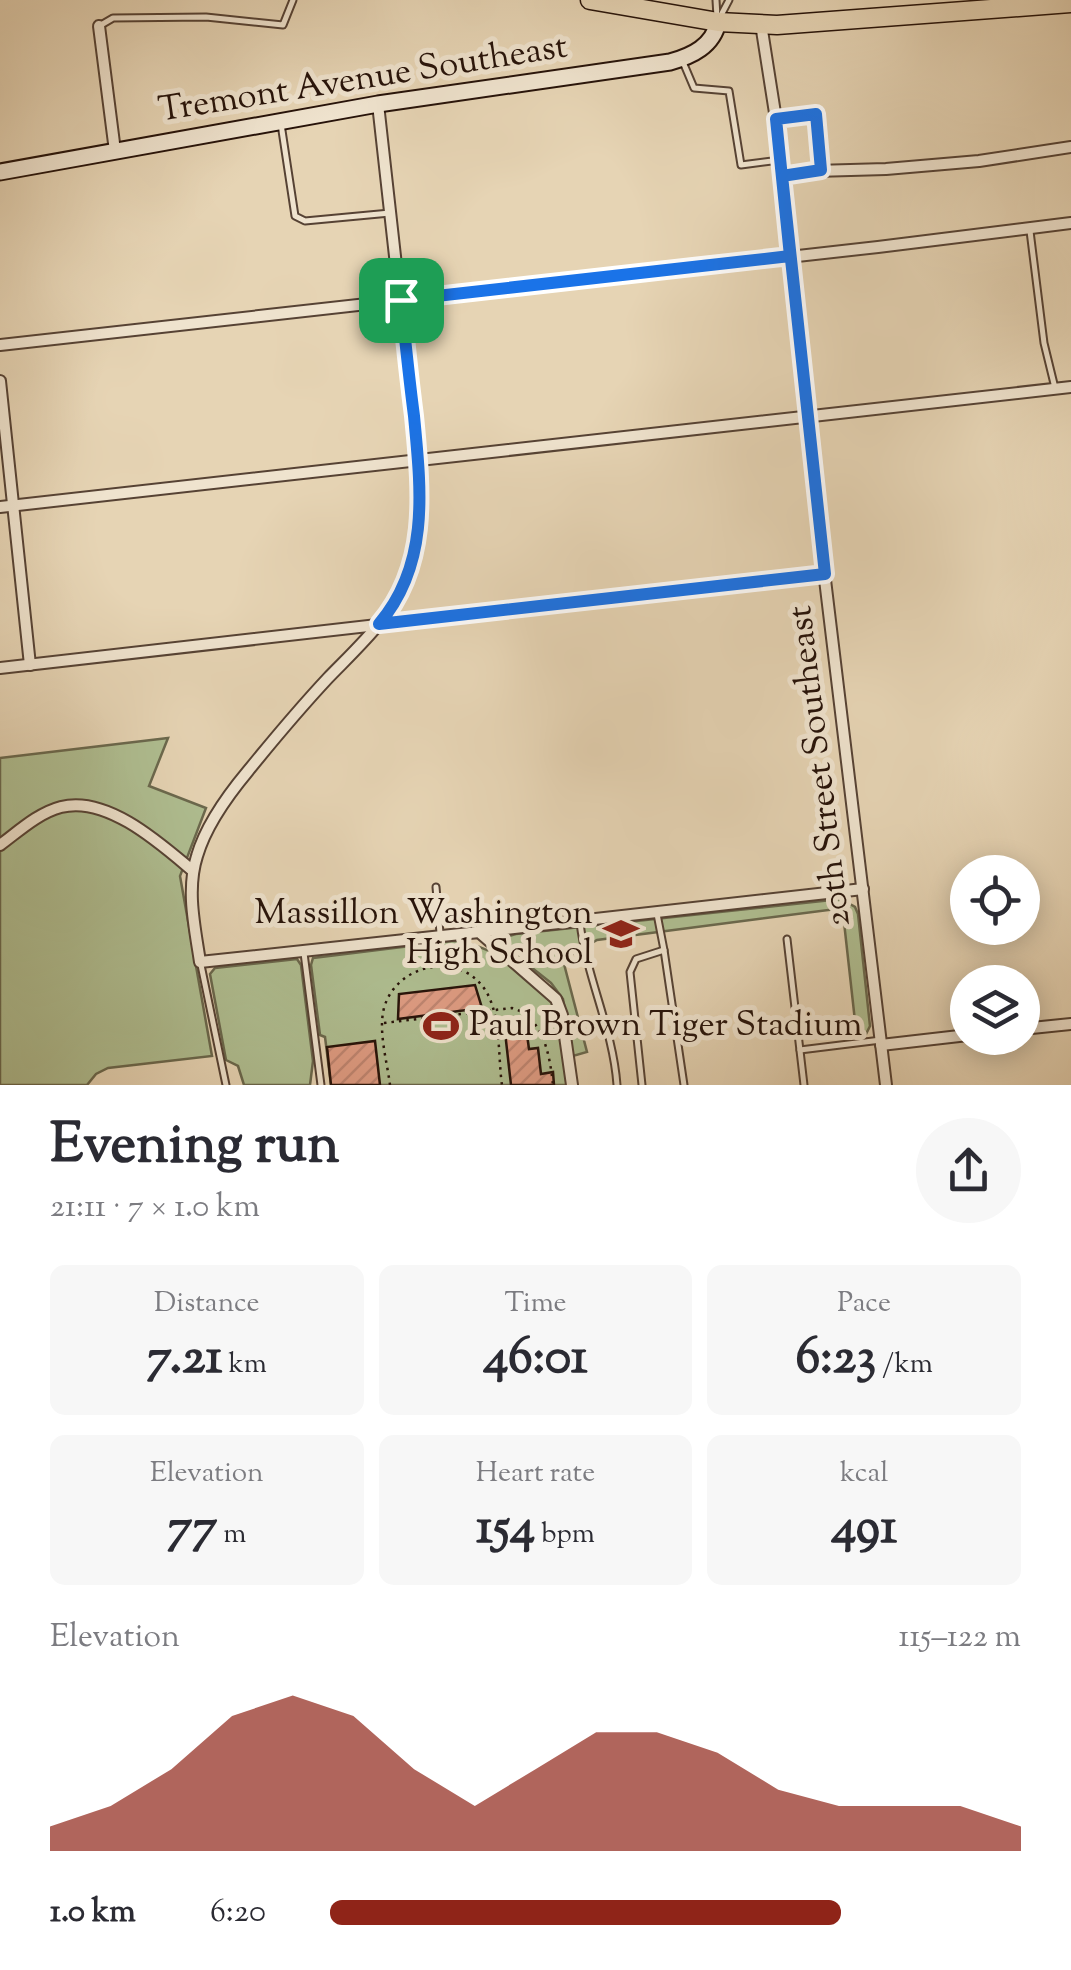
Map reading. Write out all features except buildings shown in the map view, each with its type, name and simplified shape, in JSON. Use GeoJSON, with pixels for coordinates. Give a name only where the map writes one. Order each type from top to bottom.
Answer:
{"type":"FeatureCollection","features":[{"type":"Feature","properties":{"kind":"main road"},"geometry":{"type":"LineString","coordinates":[[590,0],[718,22],[762,24],[806,24],[956,6],[1071,4]]}},
{"type":"Feature","properties":{"kind":"street"},"geometry":{"type":"LineString","coordinates":[[682,59],[709,42],[718,22]]}},
{"type":"Feature","properties":{"kind":"street","name":"20th Street Southeast"},"geometry":{"type":"LineString","coordinates":[[762,24],[886,1085]]}},
{"type":"Feature","properties":{"kind":"street"},"geometry":{"type":"LineString","coordinates":[[99,26],[115,151]]}},
{"type":"Feature","properties":{"kind":"street","name":"Tremont Avenue Southeast"},"geometry":{"type":"LineString","coordinates":[[0,172],[378,104],[682,59]]}},
{"type":"Feature","properties":{"kind":"street"},"geometry":{"type":"LineString","coordinates":[[378,104],[418,460],[418,542],[405,584],[379,624],[243,777],[202,841],[194,871],[193,914],[200,962],[863,890]]}},
{"type":"Feature","properties":{"kind":"street"},"geometry":{"type":"LineString","coordinates":[[782,176],[821,170],[978,161],[1071,147]]}},
{"type":"Feature","properties":{"kind":"street"},"geometry":{"type":"LineString","coordinates":[[0,345],[1071,223]]}},
{"type":"Feature","properties":{"kind":"street"},"geometry":{"type":"LineString","coordinates":[[0,381],[30,665]]}},
{"type":"Feature","properties":{"kind":"street"},"geometry":{"type":"LineString","coordinates":[[0,507],[1071,387]]}},
{"type":"Feature","properties":{"kind":"street"},"geometry":{"type":"LineString","coordinates":[[0,668],[825,574]]}},
{"type":"Feature","properties":{"kind":"street"},"geometry":{"type":"LineString","coordinates":[[0,845],[48,812],[86,806],[127,823],[194,871]]}},
{"type":"Feature","properties":{"kind":"street"},"geometry":{"type":"LineString","coordinates":[[478,932],[556,999],[572,1085]]}},
{"type":"Feature","properties":{"kind":"street"},"geometry":{"type":"LineString","coordinates":[[1040,1028],[1071,1024]]}},
{"type":"Feature","properties":{"kind":"street"},"geometry":{"type":"LineString","coordinates":[[881,1043],[950,1037]]}},
{"type":"Feature","properties":{"kind":"lane"},"geometry":{"type":"LineString","coordinates":[[99,26],[112,18],[206,17],[283,25],[290,16],[293,0]]}},
{"type":"Feature","properties":{"kind":"lane"},"geometry":{"type":"LineString","coordinates":[[716,0],[718,22]]}},
{"type":"Feature","properties":{"kind":"lane"},"geometry":{"type":"LineString","coordinates":[[718,22],[729,0]]}},
{"type":"Feature","properties":{"kind":"lane"},"geometry":{"type":"LineString","coordinates":[[682,59],[694,88],[728,92],[741,165],[780,160]]}},
{"type":"Feature","properties":{"kind":"lane"},"geometry":{"type":"LineString","coordinates":[[776,119],[816,114],[821,170]]}},
{"type":"Feature","properties":{"kind":"lane"},"geometry":{"type":"LineString","coordinates":[[281,121],[295,216],[305,221],[391,212]]}},
{"type":"Feature","properties":{"kind":"lane"},"geometry":{"type":"LineString","coordinates":[[1030,228],[1044,343],[1055,388]]}},
{"type":"Feature","properties":{"kind":"lane"},"geometry":{"type":"LineString","coordinates":[[436,888],[441,936]]}},
{"type":"Feature","properties":{"kind":"lane"},"geometry":{"type":"LineString","coordinates":[[656,912],[684,1085]]}},
{"type":"Feature","properties":{"kind":"lane"},"geometry":{"type":"LineString","coordinates":[[580,921],[584,958],[615,1054],[618,1085]]}},
{"type":"Feature","properties":{"kind":"lane"},"geometry":{"type":"LineString","coordinates":[[787,939],[804,1085]]}},
{"type":"Feature","properties":{"kind":"lane"},"geometry":{"type":"LineString","coordinates":[[304,950],[320,1085]]}},
{"type":"Feature","properties":{"kind":"lane"},"geometry":{"type":"LineString","coordinates":[[642,1085],[630,972],[636,959],[664,950]]}},
{"type":"Feature","properties":{"kind":"lane"},"geometry":{"type":"LineString","coordinates":[[200,962],[226,1085]]}},
{"type":"Feature","properties":{"kind":"lane"},"geometry":{"type":"LineString","coordinates":[[800,1050],[881,1043]]}},
{"type":"Feature","properties":{"kind":"path"},"geometry":{"type":"LineString","coordinates":[[390,1085],[382,1023],[390,993],[413,972],[428,966],[446,966],[476,980],[486,990],[493,1010],[502,1085]]}},
{"type":"Feature","properties":{"kind":"path"},"geometry":{"type":"LineString","coordinates":[[382,1023],[512,1008],[530,1016],[550,1055],[553,1085]]}},
{"type":"Feature","properties":{"kind":"green space"},"geometry":{"type":"Polygon","coordinates":[[[168,738],[149,786],[206,808],[180,876],[212,1056],[108,1068],[87,1085],[0,1085],[0,758],[168,738]]]}},
{"type":"Feature","properties":{"kind":"green space"},"geometry":{"type":"Polygon","coordinates":[[[841,899],[855,907],[858,914],[870,1026],[857,1039],[843,913],[836,909],[597,940],[563,960],[587,1052],[573,1056],[563,999],[551,983],[503,945],[516,934],[841,899]]]}},
{"type":"Feature","properties":{"kind":"green space","name":"Paul Brown Tiger Stadium"},"geometry":{"type":"Polygon","coordinates":[[[451,941],[494,953],[525,972],[549,995],[561,1023],[567,1085],[331,1085],[325,1037],[320,1035],[313,958],[451,941]]]}},
{"type":"Feature","properties":{"kind":"green space"},"geometry":{"type":"Polygon","coordinates":[[[297,959],[301,965],[313,1061],[310,1085],[244,1085],[238,1066],[226,1060],[210,974],[215,968],[297,959]]]}},
{"type":"Feature","properties":{"kind":"place","name":"Massillon Washington High School"},"geometry":{"type":"Point","coordinates":[621,934]}},
{"type":"Feature","properties":{"kind":"place","name":"Paul Brown Tiger Stadium"},"geometry":{"type":"Point","coordinates":[441,1026]}},
{"type":"Feature","properties":{"kind":"route"},"geometry":{"type":"LineString","coordinates":[[816,114],[821,170],[782,176],[825,574],[379,624],[405,584],[420,524],[419,471],[401,300],[790,256],[776,119],[816,114]]}}]}
